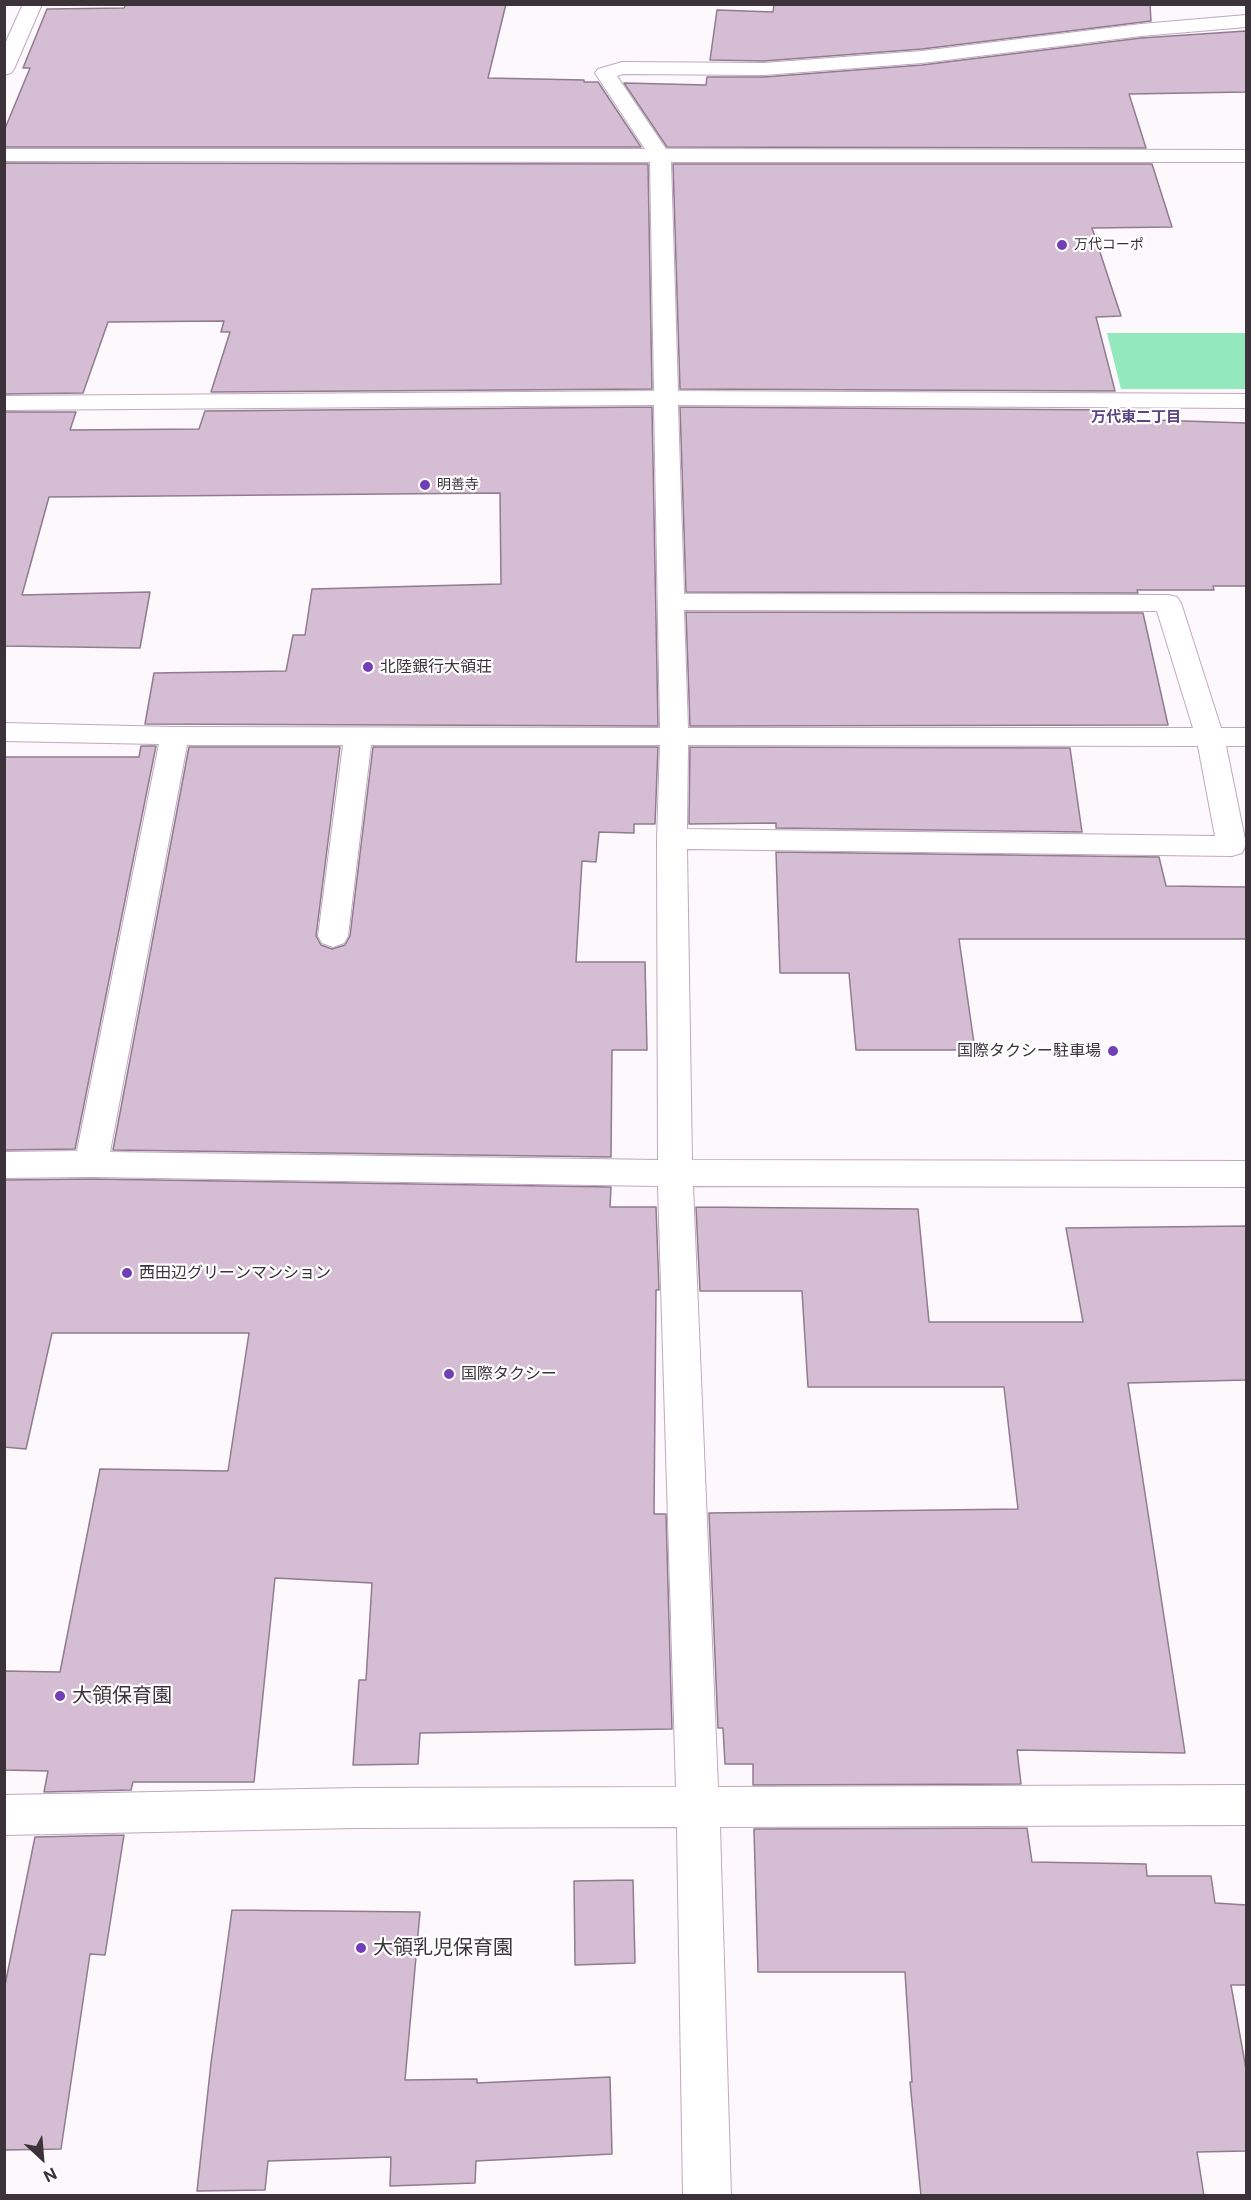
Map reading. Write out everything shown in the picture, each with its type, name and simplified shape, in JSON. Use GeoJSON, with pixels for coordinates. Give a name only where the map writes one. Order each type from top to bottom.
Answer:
{"type":"FeatureCollection","features":[{"type":"Feature","properties":{"kind":"street"},"geometry":{"type":"LineString","coordinates":[[4,69],[33,4]]}},
{"type":"Feature","properties":{"kind":"street"},"geometry":{"type":"LineString","coordinates":[[707,2196],[699,1807],[675,1173],[672,839],[674,735],[668,398],[660,155],[604,73],[622,68],[764,69],[922,57],[1141,30],[1246,21]]}},
{"type":"Feature","properties":{"kind":"street"},"geometry":{"type":"LineString","coordinates":[[4,155],[1246,156]]}},
{"type":"Feature","properties":{"kind":"street"},"geometry":{"type":"LineString","coordinates":[[4,403],[668,398],[1246,401]]}},
{"type":"Feature","properties":{"kind":"street"},"geometry":{"type":"LineString","coordinates":[[672,602],[1168,603],[1210,736],[1232,846],[672,839]]}},
{"type":"Feature","properties":{"kind":"street"},"geometry":{"type":"LineString","coordinates":[[4,732],[175,736],[1246,737]]}},
{"type":"Feature","properties":{"kind":"street"},"geometry":{"type":"LineString","coordinates":[[91,1164],[175,736]]}},
{"type":"Feature","properties":{"kind":"street"},"geometry":{"type":"LineString","coordinates":[[333,936],[358,736]]}},
{"type":"Feature","properties":{"kind":"street"},"geometry":{"type":"LineString","coordinates":[[4,1165],[91,1164],[675,1173],[1246,1174]]}},
{"type":"Feature","properties":{"kind":"street"},"geometry":{"type":"LineString","coordinates":[[4,1815],[356,1808],[1246,1805]]}},
{"type":"Feature","properties":{"kind":"green space"},"geometry":{"type":"Polygon","coordinates":[[[1107,333],[1246,333],[1246,389],[1121,389],[1107,333]]]}},
{"type":"Feature","properties":{"kind":"building"},"geometry":{"type":"Polygon","coordinates":[[[126,4],[506,4],[488,78],[598,82],[641,147],[4,147],[4,131],[30,68],[23,68],[47,9],[124,8],[126,4]]]}},
{"type":"Feature","properties":{"kind":"building"},"geometry":{"type":"Polygon","coordinates":[[[774,4],[1150,4],[1151,21],[922,49],[764,61],[710,60],[717,10],[773,12],[774,4]]]}},
{"type":"Feature","properties":{"kind":"building"},"geometry":{"type":"Polygon","coordinates":[[[1246,31],[1246,92],[1129,94],[1146,148],[667,147],[624,83],[706,85],[707,77],[764,77],[922,65],[1141,38],[1246,31]]]}},
{"type":"Feature","properties":{"kind":"building"},"geometry":{"type":"Polygon","coordinates":[[[4,163],[648,164],[652,389],[211,392],[230,332],[221,332],[224,321],[108,322],[83,393],[4,394],[4,163]]]}},
{"type":"Feature","properties":{"kind":"building"},"geometry":{"type":"Polygon","coordinates":[[[673,164],[1152,164],[1172,227],[1092,228],[1121,316],[1096,317],[1115,391],[680,389],[673,164]]]}},
{"type":"Feature","properties":{"kind":"building"},"geometry":{"type":"Polygon","coordinates":[[[652,407],[658,726],[145,724],[154,673],[286,671],[293,635],[305,635],[312,589],[501,584],[500,493],[49,497],[22,595],[150,592],[140,648],[4,646],[4,412],[76,412],[70,430],[199,429],[205,411],[652,407]]]}},
{"type":"Feature","properties":{"kind":"building"},"geometry":{"type":"Polygon","coordinates":[[[680,407],[1120,410],[1123,419],[1246,423],[1246,586],[1213,586],[1214,590],[1137,590],[1138,593],[686,592],[680,407]]]}},
{"type":"Feature","properties":{"kind":"building"},"geometry":{"type":"Polygon","coordinates":[[[686,612],[1143,613],[1168,725],[690,726],[686,612]]]}},
{"type":"Feature","properties":{"kind":"building"},"geometry":{"type":"Polygon","coordinates":[[[141,746],[156,746],[75,1149],[4,1150],[4,757],[139,757],[141,746]]]}},
{"type":"Feature","properties":{"kind":"building"},"geometry":{"type":"Polygon","coordinates":[[[189,747],[340,747],[316,936],[321,945],[332,949],[345,945],[350,936],[373,747],[658,747],[655,824],[634,824],[634,833],[599,832],[596,862],[582,861],[576,962],[645,962],[647,1050],[612,1050],[611,1157],[113,1150],[189,747]]]}},
{"type":"Feature","properties":{"kind":"building"},"geometry":{"type":"Polygon","coordinates":[[[690,747],[1070,748],[1082,832],[776,828],[776,823],[689,824],[690,747]]]}},
{"type":"Feature","properties":{"kind":"building"},"geometry":{"type":"Polygon","coordinates":[[[776,852],[1159,857],[1166,886],[1246,887],[1246,939],[959,939],[975,1050],[856,1050],[849,973],[780,973],[776,852]]]}},
{"type":"Feature","properties":{"kind":"building"},"geometry":{"type":"Polygon","coordinates":[[[91,1179],[611,1187],[610,1207],[656,1207],[659,1290],[656,1290],[654,1514],[666,1514],[672,1729],[420,1733],[418,1764],[353,1765],[359,1680],[366,1680],[372,1583],[275,1578],[254,1782],[133,1782],[131,1790],[44,1792],[48,1771],[4,1770],[4,1671],[60,1672],[100,1469],[228,1471],[249,1333],[52,1333],[26,1449],[4,1447],[4,1180],[91,1179]]]}},
{"type":"Feature","properties":{"kind":"building"},"geometry":{"type":"Polygon","coordinates":[[[696,1207],[918,1209],[929,1322],[1083,1322],[1066,1228],[1246,1226],[1246,1380],[1128,1383],[1185,1753],[1017,1750],[1021,1784],[753,1785],[753,1764],[725,1764],[723,1728],[718,1728],[709,1513],[1018,1509],[1004,1387],[808,1387],[802,1291],[700,1291],[696,1207]]]}},
{"type":"Feature","properties":{"kind":"building"},"geometry":{"type":"Polygon","coordinates":[[[1027,1828],[1032,1862],[1146,1864],[1147,1876],[1211,1876],[1215,1903],[1246,1905],[1246,1985],[1231,1985],[1246,2069],[1246,2151],[1197,2152],[1204,2196],[921,2196],[910,2082],[912,2082],[905,1972],[758,1972],[754,1829],[1027,1828]]]}},
{"type":"Feature","properties":{"kind":"building"},"geometry":{"type":"Polygon","coordinates":[[[124,1835],[105,1955],[90,1954],[61,2149],[4,2150],[4,1990],[35,1837],[124,1835]]]}},
{"type":"Feature","properties":{"kind":"building"},"geometry":{"type":"Polygon","coordinates":[[[633,1880],[635,1963],[575,1965],[574,1881],[633,1880]]]}},
{"type":"Feature","properties":{"kind":"building"},"geometry":{"type":"Polygon","coordinates":[[[232,1910],[420,1912],[405,2080],[477,2079],[477,2083],[610,2077],[612,2154],[476,2161],[475,2183],[390,2186],[391,2157],[268,2161],[265,2190],[197,2191],[211,2063],[232,1910]]]}},
{"type":"Feature","properties":{"kind":"place","name":"万代コーポ"},"geometry":{"type":"Point","coordinates":[1062,245]}},
{"type":"Feature","properties":{"kind":"place","name":"明善寺"},"geometry":{"type":"Point","coordinates":[425,485]}},
{"type":"Feature","properties":{"kind":"place","name":"北陸銀行大領荘"},"geometry":{"type":"Point","coordinates":[368,667]}},
{"type":"Feature","properties":{"kind":"place","name":"国際タクシー駐車場"},"geometry":{"type":"Point","coordinates":[1113,1051]}},
{"type":"Feature","properties":{"kind":"place","name":"西田辺グリーンマンション"},"geometry":{"type":"Point","coordinates":[127,1273]}},
{"type":"Feature","properties":{"kind":"place","name":"国際タクシー"},"geometry":{"type":"Point","coordinates":[449,1374]}},
{"type":"Feature","properties":{"kind":"place","name":"大領保育園"},"geometry":{"type":"Point","coordinates":[60,1696]}},
{"type":"Feature","properties":{"kind":"place","name":"大領乳児保育園"},"geometry":{"type":"Point","coordinates":[361,1948]}},
{"type":"Feature","properties":{"kind":"district","name":"万代東二丁目"},"geometry":{"type":"Point","coordinates":[1136,417]}}]}
